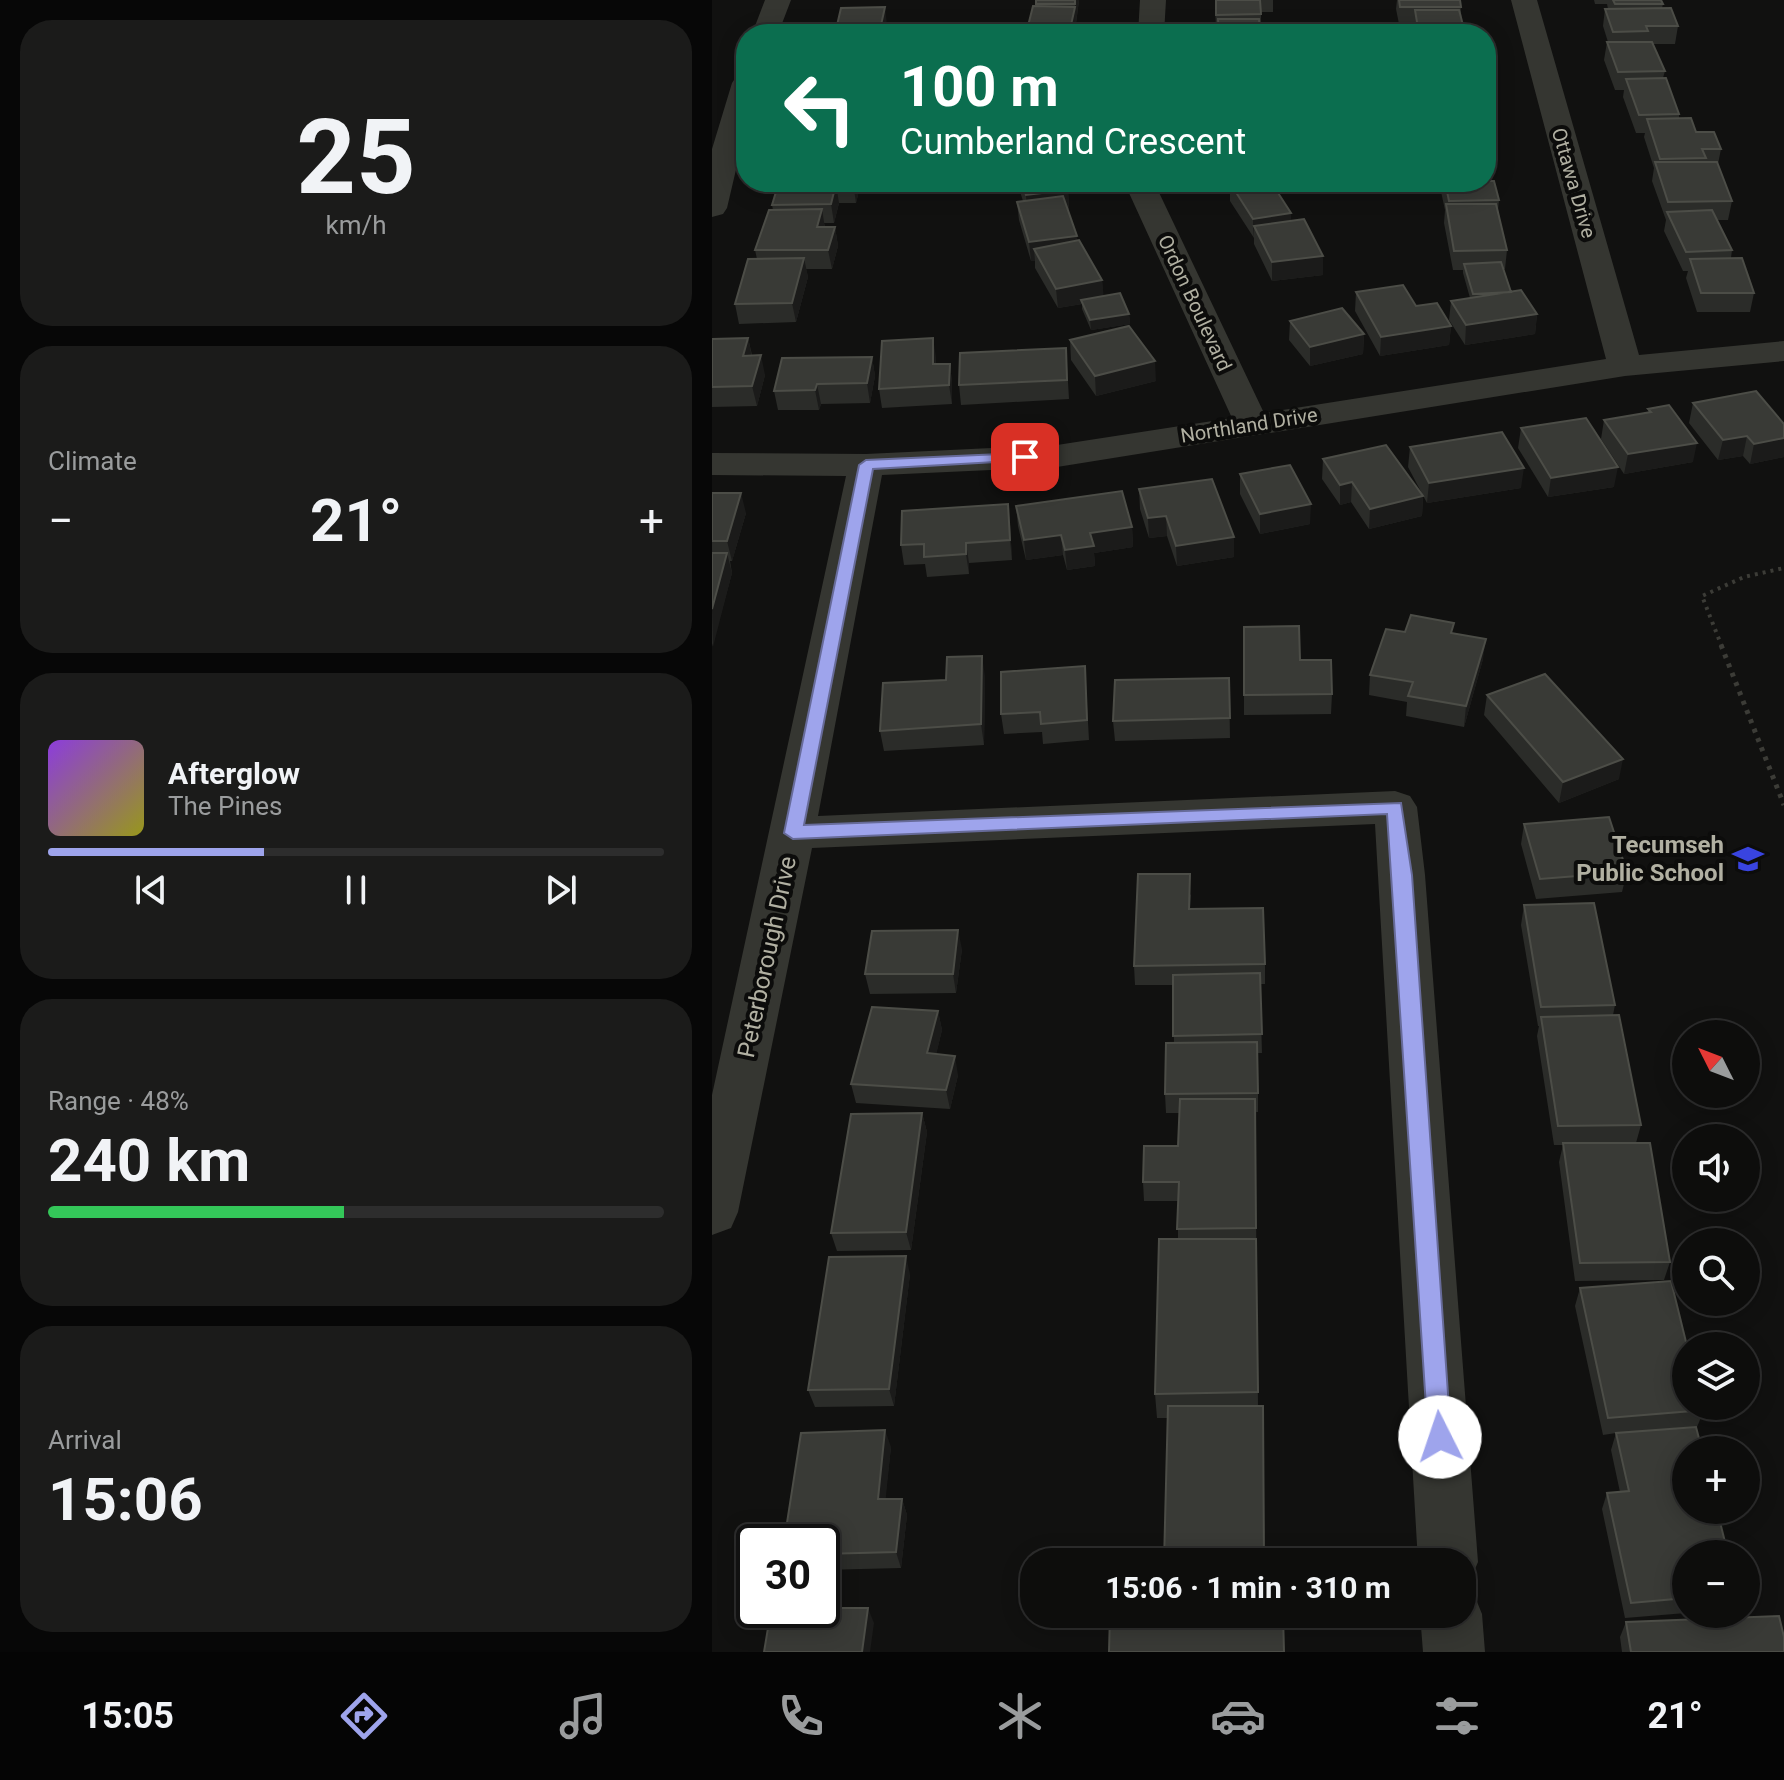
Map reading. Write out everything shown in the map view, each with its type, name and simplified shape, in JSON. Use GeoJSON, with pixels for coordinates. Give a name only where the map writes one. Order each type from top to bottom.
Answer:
{"type":"FeatureCollection","features":[{"type":"Feature","properties":{"kind":"street"},"geometry":{"type":"LineString","coordinates":[[769,24],[778,0]]}},
{"type":"Feature","properties":{"kind":"street"},"geometry":{"type":"LineString","coordinates":[[1152,24],[1153,0]]}},
{"type":"Feature","properties":{"kind":"street","name":"Ottawa Drive"},"geometry":{"type":"LineString","coordinates":[[1524,0],[1625,366]]}},
{"type":"Feature","properties":{"kind":"street"},"geometry":{"type":"LineString","coordinates":[[712,208],[732,98]]}},
{"type":"Feature","properties":{"kind":"street","name":"Ordon Boulevard"},"geometry":{"type":"LineString","coordinates":[[1144,192],[1252,424]]}},
{"type":"Feature","properties":{"kind":"street","name":"Northland Drive"},"geometry":{"type":"LineString","coordinates":[[712,464],[866,465],[1057,456],[1625,366],[1784,351]]}},
{"type":"Feature","properties":{"kind":"street","name":"Peterborough Drive"},"geometry":{"type":"LineString","coordinates":[[712,1212],[793,833],[866,465]]}},
{"type":"Feature","properties":{"kind":"street"},"geometry":{"type":"LineString","coordinates":[[793,833],[1395,807],[1447,1548]]}},
{"type":"Feature","properties":{"kind":"street"},"geometry":{"type":"LineString","coordinates":[[1452,1628],[1454,1652]]}},
{"type":"Feature","properties":{"kind":"path"},"geometry":{"type":"LineString","coordinates":[[1784,568],[1744,577],[1702,596],[1784,805]]}},
{"type":"Feature","properties":{"kind":"building"},"geometry":{"type":"Polygon","coordinates":[[[1036,0],[1075,0],[1075,4],[1036,4],[1036,0]]]}},
{"type":"Feature","properties":{"kind":"building"},"geometry":{"type":"Polygon","coordinates":[[[1216,0],[1260,0],[1261,14],[1216,15],[1216,0]]]}},
{"type":"Feature","properties":{"kind":"building"},"geometry":{"type":"Polygon","coordinates":[[[1399,0],[1460,0],[1461,7],[1400,7],[1399,0]]]}},
{"type":"Feature","properties":{"kind":"building"},"geometry":{"type":"Polygon","coordinates":[[[1613,0],[1661,0],[1663,4],[1615,4],[1613,0]]]}},
{"type":"Feature","properties":{"kind":"building"},"geometry":{"type":"Polygon","coordinates":[[[1033,6],[1075,7],[1071,24],[1028,24],[1033,6]]]}},
{"type":"Feature","properties":{"kind":"building"},"geometry":{"type":"Polygon","coordinates":[[[885,7],[881,24],[837,24],[841,8],[885,7]]]}},
{"type":"Feature","properties":{"kind":"building"},"geometry":{"type":"Polygon","coordinates":[[[1671,8],[1678,26],[1646,26],[1648,31],[1613,32],[1605,9],[1671,8]]]}},
{"type":"Feature","properties":{"kind":"building"},"geometry":{"type":"Polygon","coordinates":[[[1415,10],[1459,10],[1463,24],[1417,24],[1415,10]]]}},
{"type":"Feature","properties":{"kind":"building"},"geometry":{"type":"Polygon","coordinates":[[[1218,19],[1259,19],[1259,24],[1218,24],[1218,19]]]}},
{"type":"Feature","properties":{"kind":"building"},"geometry":{"type":"Polygon","coordinates":[[[1607,42],[1652,42],[1665,71],[1618,72],[1607,42]]]}},
{"type":"Feature","properties":{"kind":"building"},"geometry":{"type":"Polygon","coordinates":[[[1666,78],[1679,114],[1639,115],[1626,79],[1666,78]]]}},
{"type":"Feature","properties":{"kind":"building"},"geometry":{"type":"Polygon","coordinates":[[[1691,118],[1696,132],[1714,132],[1721,149],[1702,149],[1706,158],[1660,159],[1647,119],[1691,118]]]}},
{"type":"Feature","properties":{"kind":"building"},"geometry":{"type":"Polygon","coordinates":[[[1655,162],[1717,162],[1732,201],[1668,202],[1655,162]]]}},
{"type":"Feature","properties":{"kind":"building"},"geometry":{"type":"Polygon","coordinates":[[[1496,189],[1499,200],[1449,201],[1447,192],[1496,192],[1496,189]]]}},
{"type":"Feature","properties":{"kind":"building"},"geometry":{"type":"Polygon","coordinates":[[[776,192],[834,192],[831,204],[772,205],[776,192]]]}},
{"type":"Feature","properties":{"kind":"building"},"geometry":{"type":"Polygon","coordinates":[[[1236,192],[1277,192],[1291,213],[1253,219],[1236,192]]]}},
{"type":"Feature","properties":{"kind":"building"},"geometry":{"type":"Polygon","coordinates":[[[1063,196],[1077,236],[1029,242],[1017,202],[1063,196]]]}},
{"type":"Feature","properties":{"kind":"building"},"geometry":{"type":"Polygon","coordinates":[[[1446,204],[1496,204],[1507,250],[1454,251],[1446,204]]]}},
{"type":"Feature","properties":{"kind":"building"},"geometry":{"type":"Polygon","coordinates":[[[822,209],[817,227],[835,227],[828,250],[755,250],[769,210],[822,209]]]}},
{"type":"Feature","properties":{"kind":"building"},"geometry":{"type":"Polygon","coordinates":[[[1712,210],[1732,250],[1686,252],[1667,212],[1712,210]]]}},
{"type":"Feature","properties":{"kind":"building"},"geometry":{"type":"Polygon","coordinates":[[[1304,219],[1323,256],[1272,262],[1254,226],[1304,219]]]}},
{"type":"Feature","properties":{"kind":"building"},"geometry":{"type":"Polygon","coordinates":[[[1079,240],[1102,280],[1056,289],[1034,249],[1079,240]]]}},
{"type":"Feature","properties":{"kind":"building"},"geometry":{"type":"Polygon","coordinates":[[[804,258],[792,303],[735,304],[748,259],[804,258]]]}},
{"type":"Feature","properties":{"kind":"building"},"geometry":{"type":"Polygon","coordinates":[[[1742,258],[1754,293],[1701,293],[1690,259],[1742,258]]]}},
{"type":"Feature","properties":{"kind":"building"},"geometry":{"type":"Polygon","coordinates":[[[1501,262],[1511,292],[1473,294],[1464,264],[1501,262]]]}},
{"type":"Feature","properties":{"kind":"building"},"geometry":{"type":"Polygon","coordinates":[[[1403,285],[1416,306],[1437,303],[1451,326],[1381,337],[1356,292],[1403,285]]]}},
{"type":"Feature","properties":{"kind":"building"},"geometry":{"type":"Polygon","coordinates":[[[1521,290],[1537,314],[1466,325],[1451,301],[1521,290]]]}},
{"type":"Feature","properties":{"kind":"building"},"geometry":{"type":"Polygon","coordinates":[[[1120,293],[1129,314],[1090,320],[1081,300],[1120,293]]]}},
{"type":"Feature","properties":{"kind":"building"},"geometry":{"type":"Polygon","coordinates":[[[1342,308],[1364,334],[1310,347],[1290,321],[1342,308]]]}},
{"type":"Feature","properties":{"kind":"building"},"geometry":{"type":"Polygon","coordinates":[[[1129,326],[1155,361],[1095,376],[1070,340],[1129,326]]]}},
{"type":"Feature","properties":{"kind":"building"},"geometry":{"type":"Polygon","coordinates":[[[748,338],[743,356],[761,355],[752,386],[712,387],[712,339],[748,338]]]}},
{"type":"Feature","properties":{"kind":"building"},"geometry":{"type":"Polygon","coordinates":[[[933,338],[933,364],[950,364],[949,385],[879,389],[882,341],[933,338]]]}},
{"type":"Feature","properties":{"kind":"building"},"geometry":{"type":"Polygon","coordinates":[[[1066,348],[1067,380],[959,385],[960,353],[1066,348]]]}},
{"type":"Feature","properties":{"kind":"building"},"geometry":{"type":"Polygon","coordinates":[[[872,357],[867,383],[817,384],[815,390],[774,391],[782,358],[872,357]]]}},
{"type":"Feature","properties":{"kind":"building"},"geometry":{"type":"Polygon","coordinates":[[[1756,391],[1784,424],[1784,438],[1754,444],[1747,436],[1723,440],[1693,403],[1756,391]]]}},
{"type":"Feature","properties":{"kind":"building"},"geometry":{"type":"Polygon","coordinates":[[[1669,405],[1697,443],[1628,454],[1604,420],[1651,412],[1648,409],[1669,405]]]}},
{"type":"Feature","properties":{"kind":"building"},"geometry":{"type":"Polygon","coordinates":[[[1586,418],[1618,467],[1551,478],[1521,428],[1586,418]]]}},
{"type":"Feature","properties":{"kind":"building"},"geometry":{"type":"Polygon","coordinates":[[[1502,432],[1524,468],[1429,483],[1410,447],[1502,432]]]}},
{"type":"Feature","properties":{"kind":"building"},"geometry":{"type":"Polygon","coordinates":[[[1386,445],[1423,496],[1370,509],[1352,482],[1340,485],[1323,459],[1386,445]]]}},
{"type":"Feature","properties":{"kind":"building"},"geometry":{"type":"Polygon","coordinates":[[[1290,465],[1311,504],[1260,514],[1240,474],[1290,465]]]}},
{"type":"Feature","properties":{"kind":"building"},"geometry":{"type":"Polygon","coordinates":[[[1212,479],[1234,537],[1176,546],[1166,516],[1148,518],[1139,489],[1212,479]]]}},
{"type":"Feature","properties":{"kind":"building"},"geometry":{"type":"Polygon","coordinates":[[[1122,491],[1132,527],[1090,533],[1094,546],[1065,550],[1061,535],[1024,540],[1016,506],[1122,491]]]}},
{"type":"Feature","properties":{"kind":"building"},"geometry":{"type":"Polygon","coordinates":[[[712,493],[741,493],[727,541],[712,541],[712,493]]]}},
{"type":"Feature","properties":{"kind":"building"},"geometry":{"type":"Polygon","coordinates":[[[1008,504],[1010,540],[966,543],[966,554],[924,557],[924,544],[901,545],[902,511],[1008,504]]]}},
{"type":"Feature","properties":{"kind":"building"},"geometry":{"type":"Polygon","coordinates":[[[712,553],[727,553],[712,609],[712,553]]]}},
{"type":"Feature","properties":{"kind":"building"},"geometry":{"type":"Polygon","coordinates":[[[1411,615],[1454,623],[1451,633],[1486,639],[1466,706],[1408,696],[1413,682],[1370,675],[1386,629],[1405,632],[1411,615]]]}},
{"type":"Feature","properties":{"kind":"building"},"geometry":{"type":"Polygon","coordinates":[[[1299,626],[1300,660],[1331,660],[1332,694],[1244,695],[1244,627],[1299,626]]]}},
{"type":"Feature","properties":{"kind":"building"},"geometry":{"type":"Polygon","coordinates":[[[982,656],[981,724],[880,731],[883,683],[946,680],[947,657],[982,656]]]}},
{"type":"Feature","properties":{"kind":"building"},"geometry":{"type":"Polygon","coordinates":[[[1085,666],[1087,720],[1041,724],[1040,712],[1001,714],[1001,672],[1085,666]]]}},
{"type":"Feature","properties":{"kind":"building"},"geometry":{"type":"Polygon","coordinates":[[[1545,674],[1623,759],[1563,782],[1487,695],[1545,674]]]}},
{"type":"Feature","properties":{"kind":"building"},"geometry":{"type":"Polygon","coordinates":[[[1229,678],[1230,718],[1113,721],[1115,680],[1229,678]]]}},
{"type":"Feature","properties":{"kind":"building"},"geometry":{"type":"Polygon","coordinates":[[[1609,817],[1627,872],[1540,879],[1524,824],[1609,817]]]}},
{"type":"Feature","properties":{"kind":"building"},"geometry":{"type":"Polygon","coordinates":[[[1138,874],[1190,874],[1189,909],[1263,908],[1265,964],[1134,966],[1138,874]]]}},
{"type":"Feature","properties":{"kind":"building"},"geometry":{"type":"Polygon","coordinates":[[[1594,903],[1615,1005],[1541,1007],[1524,905],[1594,903]]]}},
{"type":"Feature","properties":{"kind":"building"},"geometry":{"type":"Polygon","coordinates":[[[958,930],[953,974],[865,974],[872,931],[958,930]]]}},
{"type":"Feature","properties":{"kind":"building"},"geometry":{"type":"Polygon","coordinates":[[[1260,973],[1262,1034],[1173,1036],[1173,975],[1260,973]]]}},
{"type":"Feature","properties":{"kind":"building"},"geometry":{"type":"Polygon","coordinates":[[[872,1007],[938,1011],[927,1053],[955,1056],[946,1090],[851,1084],[872,1007]]]}},
{"type":"Feature","properties":{"kind":"building"},"geometry":{"type":"Polygon","coordinates":[[[1619,1015],[1641,1125],[1558,1126],[1541,1017],[1619,1015]]]}},
{"type":"Feature","properties":{"kind":"building"},"geometry":{"type":"Polygon","coordinates":[[[1257,1042],[1258,1093],[1165,1094],[1166,1043],[1257,1042]]]}},
{"type":"Feature","properties":{"kind":"building"},"geometry":{"type":"Polygon","coordinates":[[[1180,1099],[1255,1099],[1256,1228],[1177,1229],[1179,1182],[1143,1182],[1144,1146],[1178,1146],[1180,1099]]]}},
{"type":"Feature","properties":{"kind":"building"},"geometry":{"type":"Polygon","coordinates":[[[922,1113],[906,1232],[831,1233],[851,1114],[922,1113]]]}},
{"type":"Feature","properties":{"kind":"building"},"geometry":{"type":"Polygon","coordinates":[[[1563,1143],[1650,1143],[1670,1262],[1580,1263],[1563,1143]]]}},
{"type":"Feature","properties":{"kind":"building"},"geometry":{"type":"Polygon","coordinates":[[[1159,1239],[1256,1239],[1258,1392],[1155,1394],[1159,1239]]]}},
{"type":"Feature","properties":{"kind":"building"},"geometry":{"type":"Polygon","coordinates":[[[906,1256],[889,1389],[808,1390],[829,1257],[906,1256]]]}},
{"type":"Feature","properties":{"kind":"building"},"geometry":{"type":"Polygon","coordinates":[[[1671,1281],[1672,1316],[1680,1316],[1684,1332],[1672,1332],[1672,1413],[1608,1418],[1580,1288],[1671,1281]]]}},
{"type":"Feature","properties":{"kind":"building"},"geometry":{"type":"Polygon","coordinates":[[[1168,1406],[1263,1406],[1264,1548],[1164,1548],[1168,1406]]]}},
{"type":"Feature","properties":{"kind":"building"},"geometry":{"type":"Polygon","coordinates":[[[1696,1427],[1698,1436],[1672,1436],[1672,1524],[1720,1524],[1724,1540],[1672,1540],[1672,1599],[1631,1603],[1607,1493],[1629,1491],[1616,1433],[1696,1427]]]}},
{"type":"Feature","properties":{"kind":"building"},"geometry":{"type":"Polygon","coordinates":[[[885,1430],[878,1499],[902,1499],[896,1552],[840,1554],[840,1524],[787,1524],[801,1433],[885,1430]]]}},
{"type":"Feature","properties":{"kind":"building"},"geometry":{"type":"Polygon","coordinates":[[[840,1608],[868,1608],[862,1652],[764,1652],[768,1628],[840,1628],[840,1608]]]}},
{"type":"Feature","properties":{"kind":"building"},"geometry":{"type":"Polygon","coordinates":[[[1779,1616],[1784,1652],[1631,1652],[1626,1622],[1672,1620],[1672,1628],[1760,1628],[1760,1617],[1779,1616]]]}},
{"type":"Feature","properties":{"kind":"building"},"geometry":{"type":"Polygon","coordinates":[[[1110,1628],[1283,1628],[1284,1652],[1109,1652],[1110,1628]]]}},
{"type":"Feature","properties":{"kind":"place","name":"Tecumseh Public School"},"geometry":{"type":"Point","coordinates":[1748,859]}},
{"type":"Feature","properties":{"kind":"route"},"geometry":{"type":"LineString","coordinates":[[1025,457],[866,465],[793,833],[1395,807],[1440,1437]]}}]}
